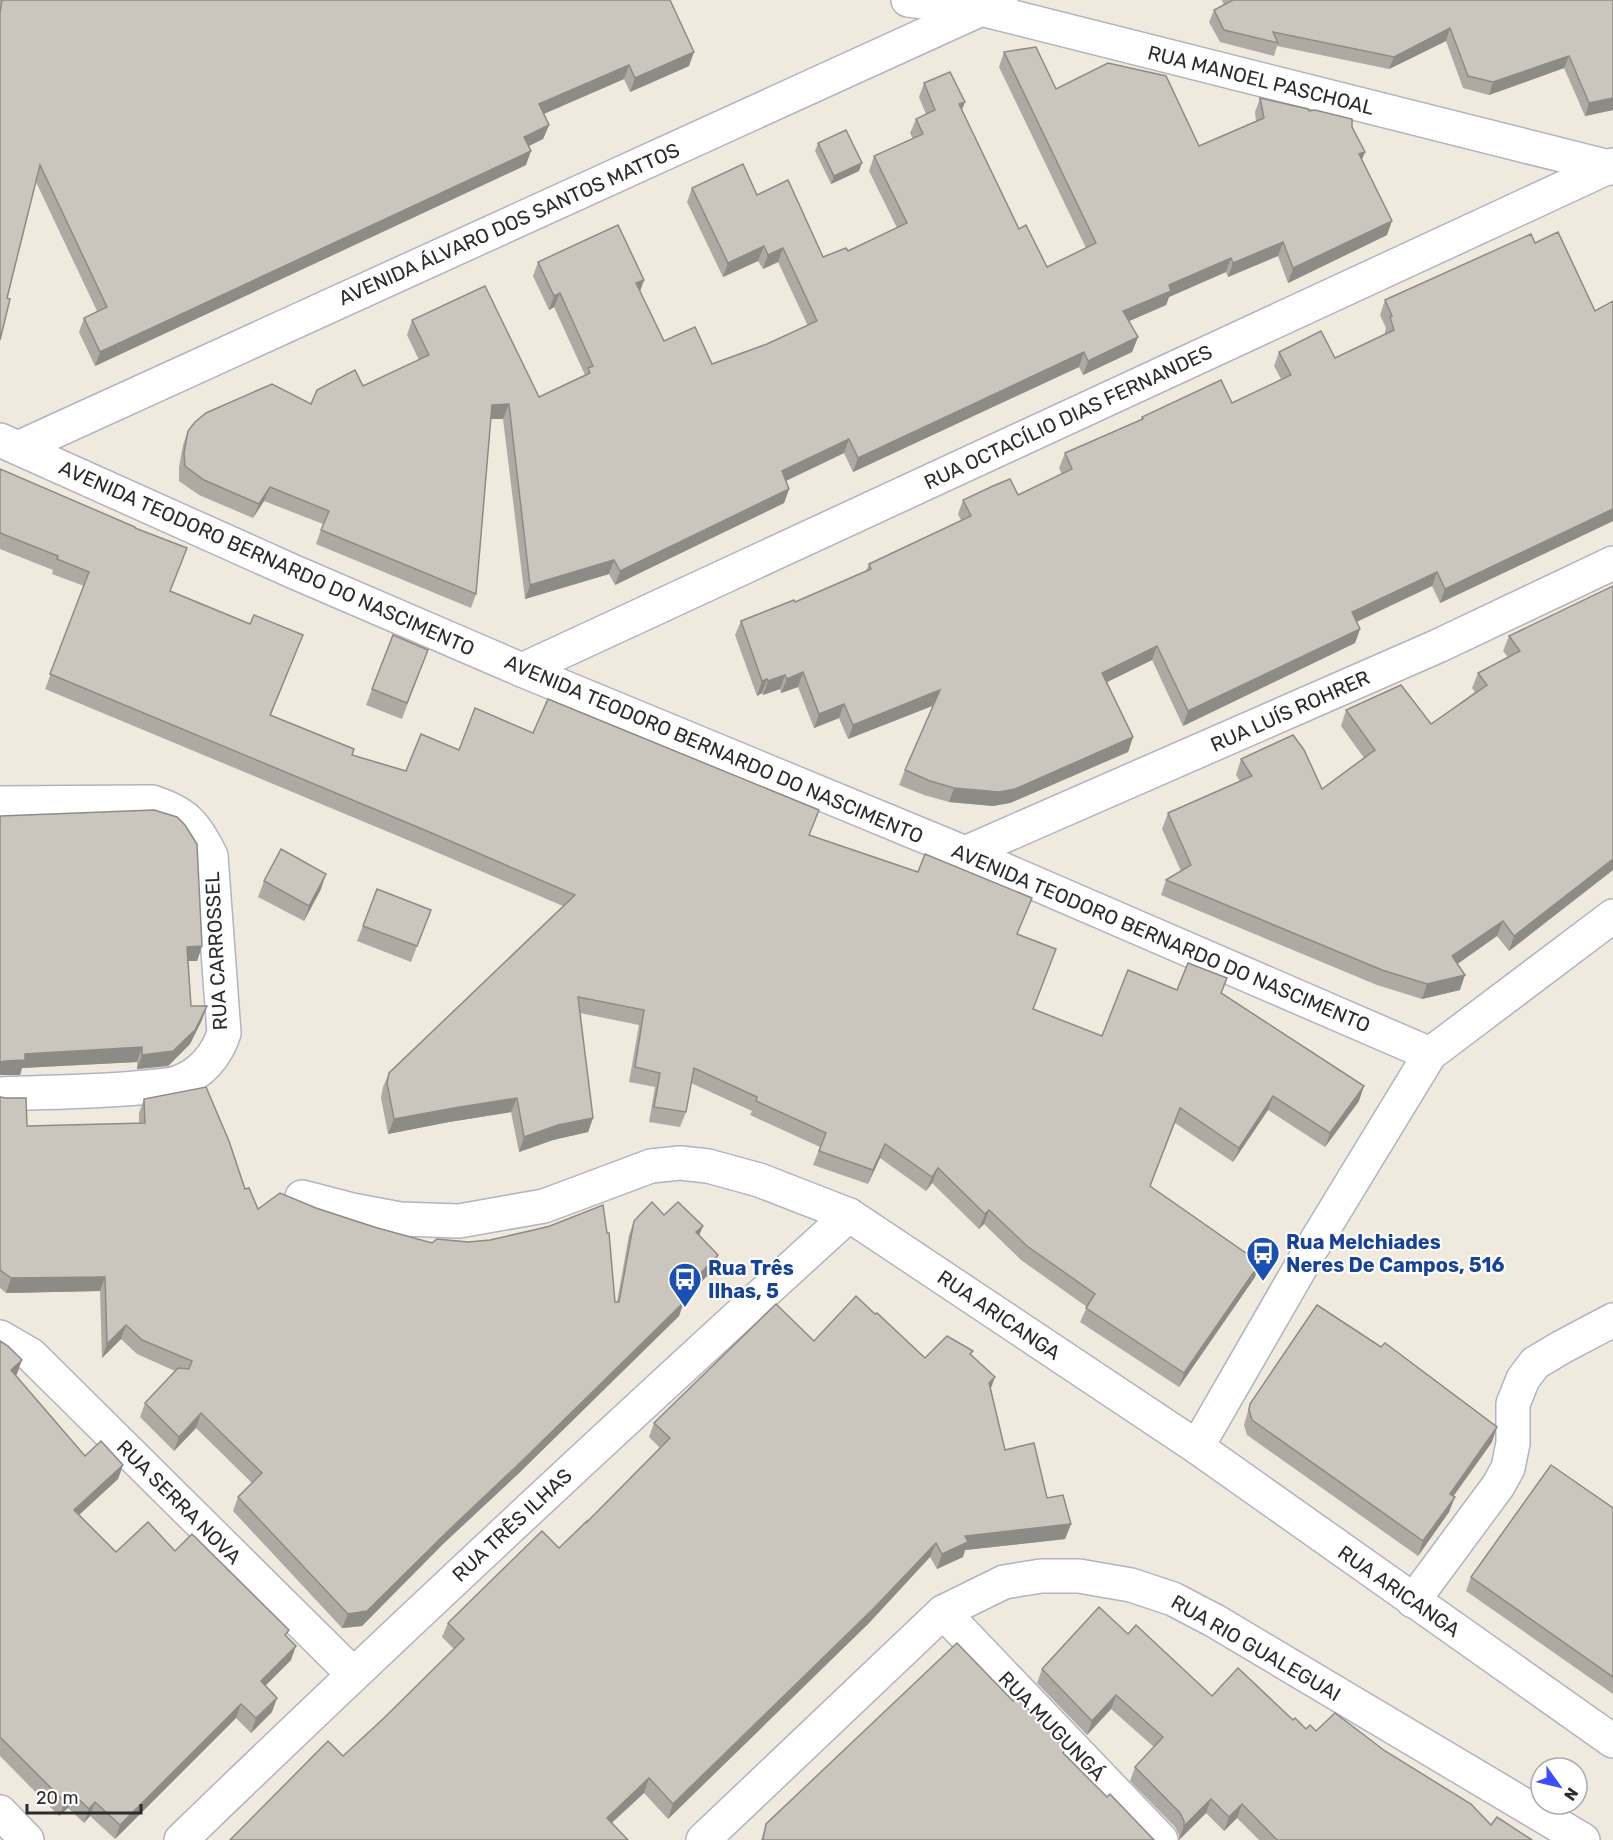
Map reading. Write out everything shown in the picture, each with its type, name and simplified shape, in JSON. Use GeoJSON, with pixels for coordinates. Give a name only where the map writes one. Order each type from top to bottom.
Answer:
{"type":"FeatureCollection","features":[{"type":"Feature","properties":{"kind":"street","name":"RUA MANOEL PASCHOAL"},"geometry":{"type":"LineString","coordinates":[[908,0],[991,5],[1612,167]]}},
{"type":"Feature","properties":{"kind":"street","name":"AVENIDA ÁLVARO DOS SANTOS MATTOS"},"geometry":{"type":"LineString","coordinates":[[9,444],[991,5]]}},
{"type":"Feature","properties":{"kind":"street","name":"RUA OCTACÍLIO DIAS FERNANDES"},"geometry":{"type":"LineString","coordinates":[[522,670],[1612,167]]}},
{"type":"Feature","properties":{"kind":"street","name":"AVENIDA TEODORO BERNARDO DO NASCIMENTO"},"geometry":{"type":"LineString","coordinates":[[9,444],[292,571],[522,670],[964,853],[1430,1054]]}},
{"type":"Feature","properties":{"kind":"street","name":"RUA LUÍS ROHRER"},"geometry":{"type":"LineString","coordinates":[[964,853],[1438,646],[1613,563]]}},
{"type":"Feature","properties":{"kind":"street","name":"RUA CARROSSEL"},"geometry":{"type":"LineString","coordinates":[[0,803],[152,802],[168,807],[190,821],[201,834],[211,856],[224,1033],[220,1046],[212,1058],[199,1070],[178,1083],[127,1089],[0,1094]]}},
{"type":"Feature","properties":{"kind":"street"},"geometry":{"type":"LineString","coordinates":[[1197,1447],[1310,1251],[1430,1054],[1613,916]]}},
{"type":"Feature","properties":{"kind":"street","name":"RUA ARICANGA"},"geometry":{"type":"LineString","coordinates":[[302,1197],[400,1219],[459,1221],[544,1206],[651,1166],[680,1163],[708,1166],[759,1180],[849,1215],[1197,1447],[1613,1741]]}},
{"type":"Feature","properties":{"kind":"street","name":"RUA TRÊS ILHAS"},"geometry":{"type":"LineString","coordinates":[[181,1840],[353,1674],[849,1215]]}},
{"type":"Feature","properties":{"kind":"street"},"geometry":{"type":"LineString","coordinates":[[1413,1600],[1498,1486],[1508,1468],[1514,1443],[1513,1404],[1523,1379],[1535,1363],[1613,1320]]}},
{"type":"Feature","properties":{"kind":"street","name":"RUA SERRA NOVA"},"geometry":{"type":"LineString","coordinates":[[0,1337],[31,1355],[353,1674]]}},
{"type":"Feature","properties":{"kind":"street","name":"RUA RIO GUALEGUAI"},"geometry":{"type":"LineString","coordinates":[[703,1840],[943,1612],[1004,1582],[1041,1576],[1079,1576],[1131,1585],[1173,1599],[1215,1621],[1583,1840]]}},
{"type":"Feature","properties":{"kind":"street","name":"RUA MUGUNGÁ"},"geometry":{"type":"LineString","coordinates":[[943,1612],[1161,1840]]}},
{"type":"Feature","properties":{"kind":"street"},"geometry":{"type":"LineString","coordinates":[[0,1812],[27,1840]]}},
{"type":"Feature","properties":{"kind":"building"},"geometry":{"type":"Polygon","coordinates":[[[2,0],[670,0],[694,52],[635,78],[629,65],[539,104],[549,125],[524,137],[531,151],[100,352],[84,318],[107,307],[40,165],[7,298],[10,299],[0,340],[0,13],[2,0]]]}},
{"type":"Feature","properties":{"kind":"building"},"geometry":{"type":"Polygon","coordinates":[[[1233,0],[1613,0],[1613,98],[1589,103],[1569,56],[1493,82],[1468,76],[1450,28],[1394,57],[1273,32],[1278,43],[1224,30],[1214,10],[1233,0]]]}},
{"type":"Feature","properties":{"kind":"building"},"geometry":{"type":"Polygon","coordinates":[[[1036,47],[1056,89],[1108,63],[1166,76],[1199,146],[1264,118],[1260,98],[1352,119],[1352,127],[1365,152],[1359,154],[1392,221],[1293,268],[1283,242],[1233,263],[1231,258],[1169,285],[1171,291],[1123,311],[1138,337],[1088,361],[1084,352],[858,458],[849,439],[782,471],[789,489],[620,571],[614,560],[530,585],[509,404],[492,405],[476,594],[321,530],[329,511],[270,487],[259,504],[204,480],[185,466],[184,453],[188,431],[206,413],[272,384],[311,404],[317,390],[355,370],[363,386],[429,355],[412,320],[485,286],[539,397],[590,373],[588,368],[593,366],[560,293],[554,296],[538,262],[618,225],[644,280],[636,283],[664,341],[695,327],[712,364],[767,344],[817,321],[783,248],[768,255],[764,246],[728,263],[692,188],[743,164],[757,195],[788,180],[823,257],[846,248],[848,251],[907,223],[874,156],[923,134],[916,119],[935,110],[924,83],[950,72],[965,102],[959,104],[1019,229],[1026,225],[1047,267],[1096,243],[1004,52],[1036,47]]]}},
{"type":"Feature","properties":{"kind":"building"},"geometry":{"type":"Polygon","coordinates":[[[846,130],[862,163],[834,176],[818,143],[846,130]]]}},
{"type":"Feature","properties":{"kind":"building"},"geometry":{"type":"Polygon","coordinates":[[[1558,232],[1595,311],[1613,301],[1613,509],[1445,589],[1437,572],[1352,612],[1360,629],[1188,711],[1157,646],[1102,673],[1133,737],[1015,789],[999,792],[954,788],[905,770],[940,690],[853,725],[844,704],[819,714],[803,672],[787,679],[785,675],[762,681],[741,621],[794,600],[795,602],[871,569],[869,564],[971,516],[963,500],[993,486],[1010,479],[1018,495],[1072,469],[1065,453],[1143,419],[1142,417],[1221,380],[1232,403],[1291,375],[1279,352],[1321,331],[1335,358],[1394,330],[1390,317],[1392,316],[1385,300],[1531,234],[1535,243],[1558,232]]]}},
{"type":"Feature","properties":{"kind":"building"},"geometry":{"type":"Polygon","coordinates":[[[0,469],[135,528],[187,548],[170,591],[250,624],[254,615],[303,635],[270,715],[354,749],[352,755],[406,771],[421,734],[459,750],[475,708],[533,733],[548,699],[819,810],[809,835],[918,872],[925,854],[1032,898],[1017,934],[1056,949],[1033,1009],[1102,1036],[1128,970],[1177,990],[1188,963],[1227,978],[1221,993],[1364,1086],[1330,1133],[1273,1096],[1239,1148],[1180,1108],[1150,1186],[1260,1263],[1184,1373],[1086,1308],[1095,1294],[1027,1246],[989,1210],[985,1214],[938,1168],[932,1177],[885,1144],[873,1170],[819,1151],[826,1133],[756,1101],[757,1097],[694,1068],[686,1112],[654,1107],[660,1073],[635,1067],[644,1010],[578,997],[593,1118],[558,1125],[524,1137],[517,1098],[394,1119],[387,1083],[389,1073],[575,895],[50,674],[89,572],[57,559],[58,556],[0,533],[0,469]]]}},
{"type":"Feature","properties":{"kind":"building"},"geometry":{"type":"Polygon","coordinates":[[[1613,586],[1613,859],[1514,936],[1503,921],[1452,956],[1465,975],[1427,984],[1382,970],[1166,880],[1191,865],[1168,813],[1252,776],[1241,759],[1293,735],[1304,750],[1322,789],[1375,750],[1346,710],[1401,685],[1431,724],[1487,685],[1478,673],[1520,651],[1509,636],[1613,586]]]}},
{"type":"Feature","properties":{"kind":"building"},"geometry":{"type":"Polygon","coordinates":[[[393,635],[428,650],[407,703],[372,689],[393,635]]]}},
{"type":"Feature","properties":{"kind":"building"},"geometry":{"type":"Polygon","coordinates":[[[154,810],[177,817],[197,844],[202,946],[187,947],[191,1006],[207,1006],[195,1030],[173,1051],[142,1055],[142,1047],[25,1054],[25,1060],[0,1062],[0,816],[154,810]]]}},
{"type":"Feature","properties":{"kind":"building"},"geometry":{"type":"Polygon","coordinates":[[[281,849],[326,874],[309,906],[264,881],[281,849]]]}},
{"type":"Feature","properties":{"kind":"building"},"geometry":{"type":"Polygon","coordinates":[[[377,889],[431,910],[417,946],[363,926],[377,889]]]}},
{"type":"Feature","properties":{"kind":"building"},"geometry":{"type":"Polygon","coordinates":[[[206,1087],[229,1141],[245,1189],[249,1188],[258,1209],[280,1193],[316,1208],[432,1243],[437,1239],[468,1242],[490,1240],[550,1226],[603,1205],[607,1233],[609,1233],[615,1302],[619,1302],[634,1221],[652,1202],[664,1215],[678,1202],[703,1226],[696,1232],[718,1255],[679,1296],[684,1302],[367,1611],[348,1614],[238,1497],[262,1473],[201,1413],[179,1437],[145,1403],[178,1368],[189,1369],[192,1361],[142,1340],[126,1325],[107,1344],[105,1277],[11,1278],[0,1270],[0,1097],[26,1098],[27,1126],[145,1123],[144,1099],[206,1087]]]}},
{"type":"Feature","properties":{"kind":"building"},"geometry":{"type":"Polygon","coordinates":[[[856,1296],[925,1358],[947,1336],[973,1351],[970,1354],[995,1377],[989,1383],[1005,1450],[1034,1443],[1047,1498],[1063,1495],[1071,1524],[965,1536],[968,1542],[942,1554],[936,1543],[874,1608],[673,1804],[649,1778],[607,1818],[628,1840],[230,1840],[328,1741],[343,1756],[464,1639],[448,1623],[542,1531],[559,1548],[587,1522],[670,1438],[654,1423],[776,1304],[814,1341],[856,1296]]]}},
{"type":"Feature","properties":{"kind":"building"},"geometry":{"type":"Polygon","coordinates":[[[1317,1305],[1381,1347],[1385,1343],[1497,1427],[1450,1494],[1455,1497],[1423,1541],[1252,1420],[1250,1404],[1317,1305]]]}},
{"type":"Feature","properties":{"kind":"building"},"geometry":{"type":"Polygon","coordinates":[[[0,1341],[22,1360],[11,1370],[85,1456],[101,1441],[123,1465],[74,1510],[116,1552],[148,1522],[175,1551],[192,1534],[289,1630],[285,1635],[296,1646],[261,1681],[277,1698],[256,1718],[241,1704],[120,1825],[95,1802],[89,1809],[73,1794],[65,1802],[0,1737],[0,1341]]]}},
{"type":"Feature","properties":{"kind":"building"},"geometry":{"type":"Polygon","coordinates":[[[1551,1465],[1613,1508],[1613,1677],[1471,1577],[1551,1465]]]}},
{"type":"Feature","properties":{"kind":"building"},"geometry":{"type":"Polygon","coordinates":[[[1099,1607],[1128,1634],[1136,1625],[1212,1696],[1238,1668],[1293,1720],[1295,1718],[1306,1729],[1310,1725],[1316,1731],[1335,1713],[1385,1751],[1471,1804],[1491,1825],[1497,1817],[1532,1840],[1277,1840],[1242,1804],[1229,1817],[1211,1799],[1184,1826],[1180,1813],[1135,1767],[1163,1737],[1116,1695],[1092,1721],[1042,1669],[1099,1607]]]}},
{"type":"Feature","properties":{"kind":"building"},"geometry":{"type":"Polygon","coordinates":[[[957,1643],[1013,1701],[1017,1697],[1066,1749],[1063,1753],[1107,1797],[1110,1794],[1154,1840],[763,1840],[766,1824],[957,1643]]]}},
{"type":"Feature","properties":{"kind":"place","name":"Rua Melchiades Neres De Campos, 516"},"geometry":{"type":"Point","coordinates":[1263,1282]}},
{"type":"Feature","properties":{"kind":"place","name":"Rua Três Ilhas, 5"},"geometry":{"type":"Point","coordinates":[685,1308]}}]}
